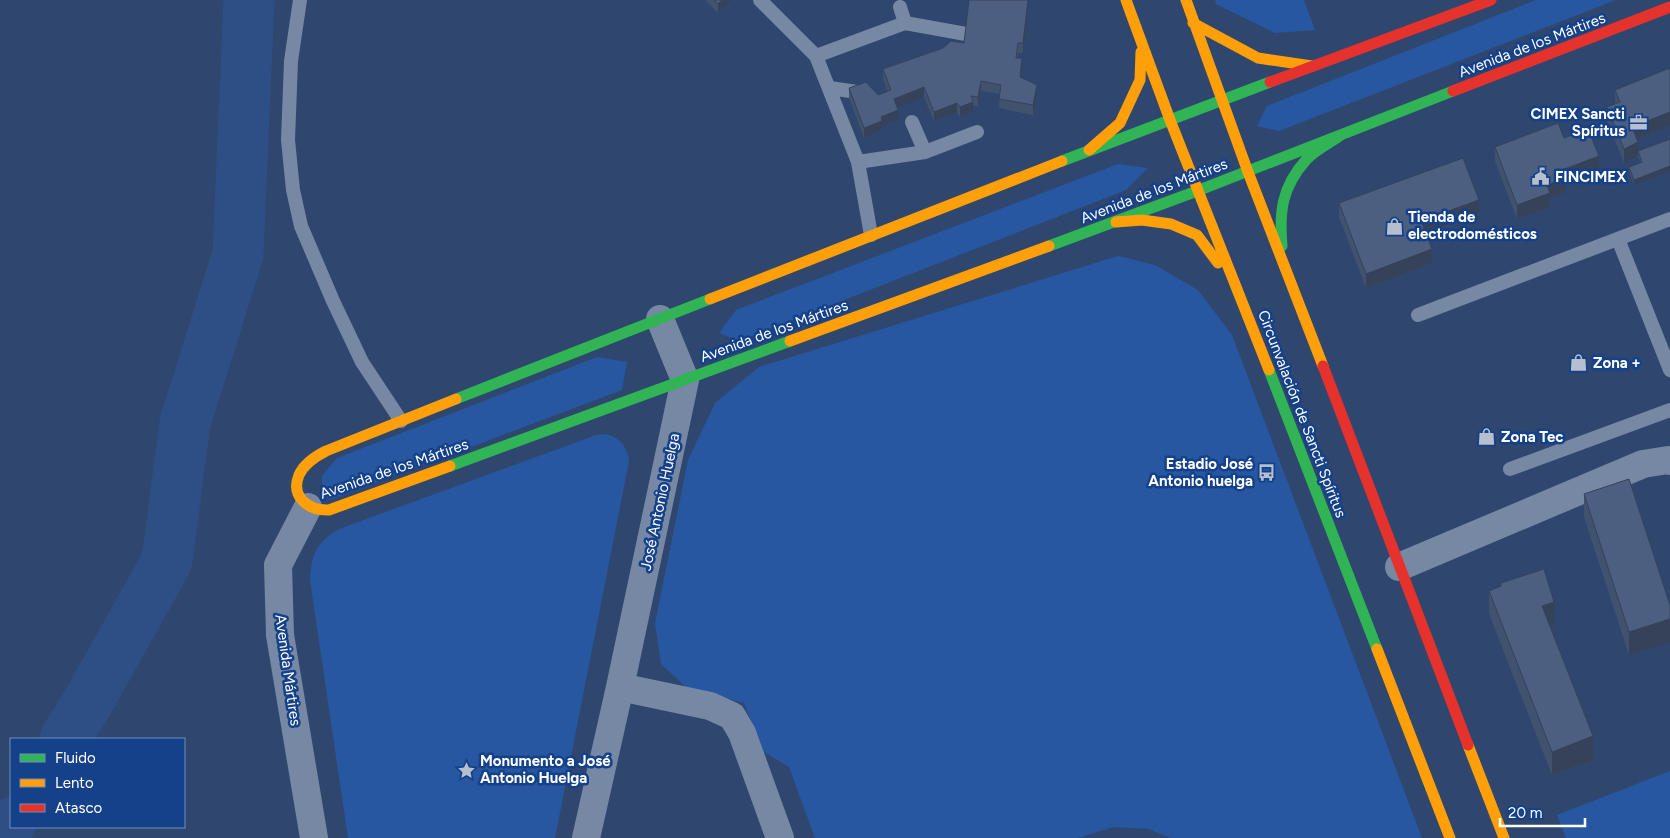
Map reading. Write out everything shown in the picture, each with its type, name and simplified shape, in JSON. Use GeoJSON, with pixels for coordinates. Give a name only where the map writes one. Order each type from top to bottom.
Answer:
{"type":"FeatureCollection","features":[{"type":"Feature","properties":{"kind":"main road","name":"Circunvalación de Sancti Spíritus"},"geometry":{"type":"LineString","coordinates":[[1126,0],[1141,45],[1197,192],[1237,288],[1450,838]]}},
{"type":"Feature","properties":{"kind":"main road"},"geometry":{"type":"LineString","coordinates":[[1186,0],[1284,268],[1504,838]]}},
{"type":"Feature","properties":{"kind":"main road","name":"Avenida de los Mártires"},"geometry":{"type":"LineString","coordinates":[[1491,0],[1089,150],[330,448],[309,461],[299,476],[298,493],[308,507],[320,511],[330,510],[1197,192],[1670,7]]}},
{"type":"Feature","properties":{"kind":"main road"},"geometry":{"type":"LineString","coordinates":[[1193,23],[1258,58],[1312,66]]}},
{"type":"Feature","properties":{"kind":"main road"},"geometry":{"type":"LineString","coordinates":[[1089,150],[1120,123],[1140,80],[1141,45]]}},
{"type":"Feature","properties":{"kind":"main road"},"geometry":{"type":"LineString","coordinates":[[1284,268],[1280,223],[1286,190],[1307,159],[1341,135]]}},
{"type":"Feature","properties":{"kind":"main road"},"geometry":{"type":"LineString","coordinates":[[1116,222],[1142,220],[1171,224],[1197,235],[1237,288]]}},
{"type":"Feature","properties":{"kind":"street"},"geometry":{"type":"LineString","coordinates":[[660,319],[685,380]]}},
{"type":"Feature","properties":{"kind":"street","name":"José Antonio Huelga"},"geometry":{"type":"LineString","coordinates":[[586,838],[685,380]]}},
{"type":"Feature","properties":{"kind":"street"},"geometry":{"type":"LineString","coordinates":[[1399,567],[1643,464],[1670,461]]}},
{"type":"Feature","properties":{"kind":"street","name":"Avenida Mártires"},"geometry":{"type":"LineString","coordinates":[[308,507],[278,565],[280,635],[314,838]]}},
{"type":"Feature","properties":{"kind":"street"},"geometry":{"type":"LineString","coordinates":[[620,687],[710,706],[732,716],[742,733],[780,838]]}},
{"type":"Feature","properties":{"kind":"lane"},"geometry":{"type":"LineString","coordinates":[[300,0],[291,61],[288,140],[293,190],[301,226],[332,300],[362,362],[402,421]]}},
{"type":"Feature","properties":{"kind":"lane"},"geometry":{"type":"LineString","coordinates":[[760,0],[816,56],[858,162],[871,235]]}},
{"type":"Feature","properties":{"kind":"lane"},"geometry":{"type":"LineString","coordinates":[[900,7],[905,23]]}},
{"type":"Feature","properties":{"kind":"lane"},"geometry":{"type":"LineString","coordinates":[[816,56],[905,23],[966,34]]}},
{"type":"Feature","properties":{"kind":"lane"},"geometry":{"type":"LineString","coordinates":[[830,88],[857,92]]}},
{"type":"Feature","properties":{"kind":"lane"},"geometry":{"type":"LineString","coordinates":[[912,122],[925,152]]}},
{"type":"Feature","properties":{"kind":"lane"},"geometry":{"type":"LineString","coordinates":[[858,162],[925,152],[977,132]]}},
{"type":"Feature","properties":{"kind":"lane"},"geometry":{"type":"LineString","coordinates":[[1418,315],[1670,219]]}},
{"type":"Feature","properties":{"kind":"lane"},"geometry":{"type":"LineString","coordinates":[[1618,238],[1670,370]]}},
{"type":"Feature","properties":{"kind":"lane"},"geometry":{"type":"LineString","coordinates":[[1510,469],[1670,410]]}},
{"type":"Feature","properties":{"kind":"shaded area"},"geometry":{"type":"Polygon","coordinates":[[[1215,0],[1304,0],[1315,30],[1275,33],[1216,4],[1215,0]]]}},
{"type":"Feature","properties":{"kind":"shaded area"},"geometry":{"type":"Polygon","coordinates":[[[1536,0],[1616,0],[1279,131],[1257,126],[1267,106],[1536,0]]]}},
{"type":"Feature","properties":{"kind":"shaded area"},"geometry":{"type":"Polygon","coordinates":[[[1118,164],[1148,168],[1126,190],[739,341],[719,333],[736,310],[1118,164]]]}},
{"type":"Feature","properties":{"kind":"shaded area"},"geometry":{"type":"Polygon","coordinates":[[[1118,256],[1155,265],[1198,290],[1232,335],[1422,838],[1170,838],[1149,829],[1113,827],[1078,838],[815,838],[789,767],[764,752],[744,703],[688,689],[661,664],[655,623],[688,460],[715,403],[759,367],[1118,256]]]}},
{"type":"Feature","properties":{"kind":"shaded area"},"geometry":{"type":"Polygon","coordinates":[[[597,357],[627,362],[622,390],[330,500],[322,493],[322,476],[337,458],[597,357]]]}},
{"type":"Feature","properties":{"kind":"shaded area"},"geometry":{"type":"Polygon","coordinates":[[[604,434],[618,439],[624,446],[629,461],[555,838],[348,838],[310,580],[312,563],[320,544],[339,529],[596,435],[604,434]]]}},
{"type":"Feature","properties":{"kind":"shaded area"},"geometry":{"type":"Polygon","coordinates":[[[1670,771],[1670,838],[1566,838],[1557,815],[1670,771]]]}},
{"type":"Feature","properties":{"kind":"building"},"geometry":{"type":"Polygon","coordinates":[[[714,0],[722,0],[718,4],[714,0]]]}},
{"type":"Feature","properties":{"kind":"building"},"geometry":{"type":"Polygon","coordinates":[[[969,0],[1028,0],[1023,43],[1018,43],[1016,58],[1022,58],[1020,77],[1037,85],[1033,105],[999,99],[1001,85],[981,81],[978,97],[971,96],[973,102],[960,107],[957,103],[934,112],[924,87],[894,99],[898,110],[881,117],[882,121],[864,128],[849,88],[866,82],[878,95],[891,90],[883,69],[943,48],[951,41],[964,43],[969,0]]]}},
{"type":"Feature","properties":{"kind":"building","name":"CIMEX Sancti Spíritus"},"geometry":{"type":"Polygon","coordinates":[[[1670,68],[1670,112],[1632,127],[1638,142],[1624,149],[1607,107],[1620,102],[1615,90],[1670,68]]]}},
{"type":"Feature","properties":{"kind":"building","name":"FINCIMEX"},"geometry":{"type":"Polygon","coordinates":[[[1558,123],[1564,138],[1588,129],[1599,156],[1562,170],[1565,179],[1547,185],[1550,193],[1517,205],[1495,147],[1558,123]]]}},
{"type":"Feature","properties":{"kind":"building"},"geometry":{"type":"Polygon","coordinates":[[[1670,139],[1670,166],[1634,180],[1629,167],[1642,162],[1638,151],[1670,139]]]}},
{"type":"Feature","properties":{"kind":"building","name":"Tienda de electrodomésticos"},"geometry":{"type":"Polygon","coordinates":[[[1463,158],[1479,200],[1421,221],[1432,249],[1366,274],[1339,203],[1463,158]]]}},
{"type":"Feature","properties":{"kind":"building"},"geometry":{"type":"Polygon","coordinates":[[[1629,479],[1670,605],[1670,619],[1629,632],[1584,494],[1629,479]]]}},
{"type":"Feature","properties":{"kind":"building"},"geometry":{"type":"Polygon","coordinates":[[[1544,569],[1554,602],[1542,606],[1593,736],[1552,752],[1489,591],[1501,586],[1501,583],[1544,569]]]}},
{"type":"Feature","properties":{"kind":"waterway"},"geometry":{"type":"LineString","coordinates":[[66,738],[88,702],[167,561],[185,423],[238,254],[249,0]]}},
{"type":"Feature","properties":{"kind":"waterway"},"geometry":{"type":"LineString","coordinates":[[1,838],[10,824]]}},
{"type":"Feature","properties":{"kind":"traffic: fast"},"geometry":{"type":"LineString","coordinates":[[1062,161],[1270,82]]}},
{"type":"Feature","properties":{"kind":"traffic: fast"},"geometry":{"type":"LineString","coordinates":[[1049,246],[1197,191],[1453,91]]}},
{"type":"Feature","properties":{"kind":"traffic: fast"},"geometry":{"type":"LineString","coordinates":[[1282,246],[1282,211],[1287,190],[1292,180],[1310,156],[1341,135]]}},
{"type":"Feature","properties":{"kind":"traffic: fast"},"geometry":{"type":"LineString","coordinates":[[456,399],[710,299]]}},
{"type":"Feature","properties":{"kind":"traffic: fast"},"geometry":{"type":"LineString","coordinates":[[450,466],[790,341]]}},
{"type":"Feature","properties":{"kind":"traffic: fast"},"geometry":{"type":"LineString","coordinates":[[1269,370],[1377,649]]}},
{"type":"Feature","properties":{"kind":"traffic: slow"},"geometry":{"type":"LineString","coordinates":[[1126,0],[1170,120],[1269,370]]}},
{"type":"Feature","properties":{"kind":"traffic: slow"},"geometry":{"type":"LineString","coordinates":[[1186,0],[1248,172],[1323,366]]}},
{"type":"Feature","properties":{"kind":"traffic: slow"},"geometry":{"type":"LineString","coordinates":[[1193,23],[1258,58],[1312,66]]}},
{"type":"Feature","properties":{"kind":"traffic: slow"},"geometry":{"type":"LineString","coordinates":[[1089,150],[1120,123],[1140,80],[1141,52]]}},
{"type":"Feature","properties":{"kind":"traffic: slow"},"geometry":{"type":"LineString","coordinates":[[710,299],[1062,161]]}},
{"type":"Feature","properties":{"kind":"traffic: slow"},"geometry":{"type":"LineString","coordinates":[[1116,222],[1142,220],[1171,224],[1197,235],[1218,263]]}},
{"type":"Feature","properties":{"kind":"traffic: slow"},"geometry":{"type":"LineString","coordinates":[[790,341],[1049,246]]}},
{"type":"Feature","properties":{"kind":"traffic: slow"},"geometry":{"type":"LineString","coordinates":[[450,466],[329,510],[322,510],[308,505],[299,496],[297,490],[301,471],[322,453],[456,399]]}},
{"type":"Feature","properties":{"kind":"traffic: slow"},"geometry":{"type":"LineString","coordinates":[[1377,649],[1450,838]]}},
{"type":"Feature","properties":{"kind":"traffic: slow"},"geometry":{"type":"LineString","coordinates":[[1468,745],[1504,838]]}},
{"type":"Feature","properties":{"kind":"traffic: jam"},"geometry":{"type":"LineString","coordinates":[[1270,82],[1491,0]]}},
{"type":"Feature","properties":{"kind":"traffic: jam"},"geometry":{"type":"LineString","coordinates":[[1453,91],[1670,7]]}},
{"type":"Feature","properties":{"kind":"traffic: jam"},"geometry":{"type":"LineString","coordinates":[[1323,366],[1468,745]]}},
{"type":"Feature","properties":{"kind":"place","name":"CIMEX Sancti Spíritus"},"geometry":{"type":"Point","coordinates":[1639,123]}},
{"type":"Feature","properties":{"kind":"place","name":"FINCIMEX"},"geometry":{"type":"Point","coordinates":[1541,177]}},
{"type":"Feature","properties":{"kind":"place","name":"Tienda de electrodomésticos"},"geometry":{"type":"Point","coordinates":[1394,226]}},
{"type":"Feature","properties":{"kind":"place","name":"Zona +"},"geometry":{"type":"Point","coordinates":[1579,363]}},
{"type":"Feature","properties":{"kind":"place","name":"Zona Tec"},"geometry":{"type":"Point","coordinates":[1487,437]}},
{"type":"Feature","properties":{"kind":"place","name":"Estadio José Antonio huelga"},"geometry":{"type":"Point","coordinates":[1267,473]}},
{"type":"Feature","properties":{"kind":"place","name":"Monumento a José Antonio Huelga"},"geometry":{"type":"Point","coordinates":[466,770]}}]}
